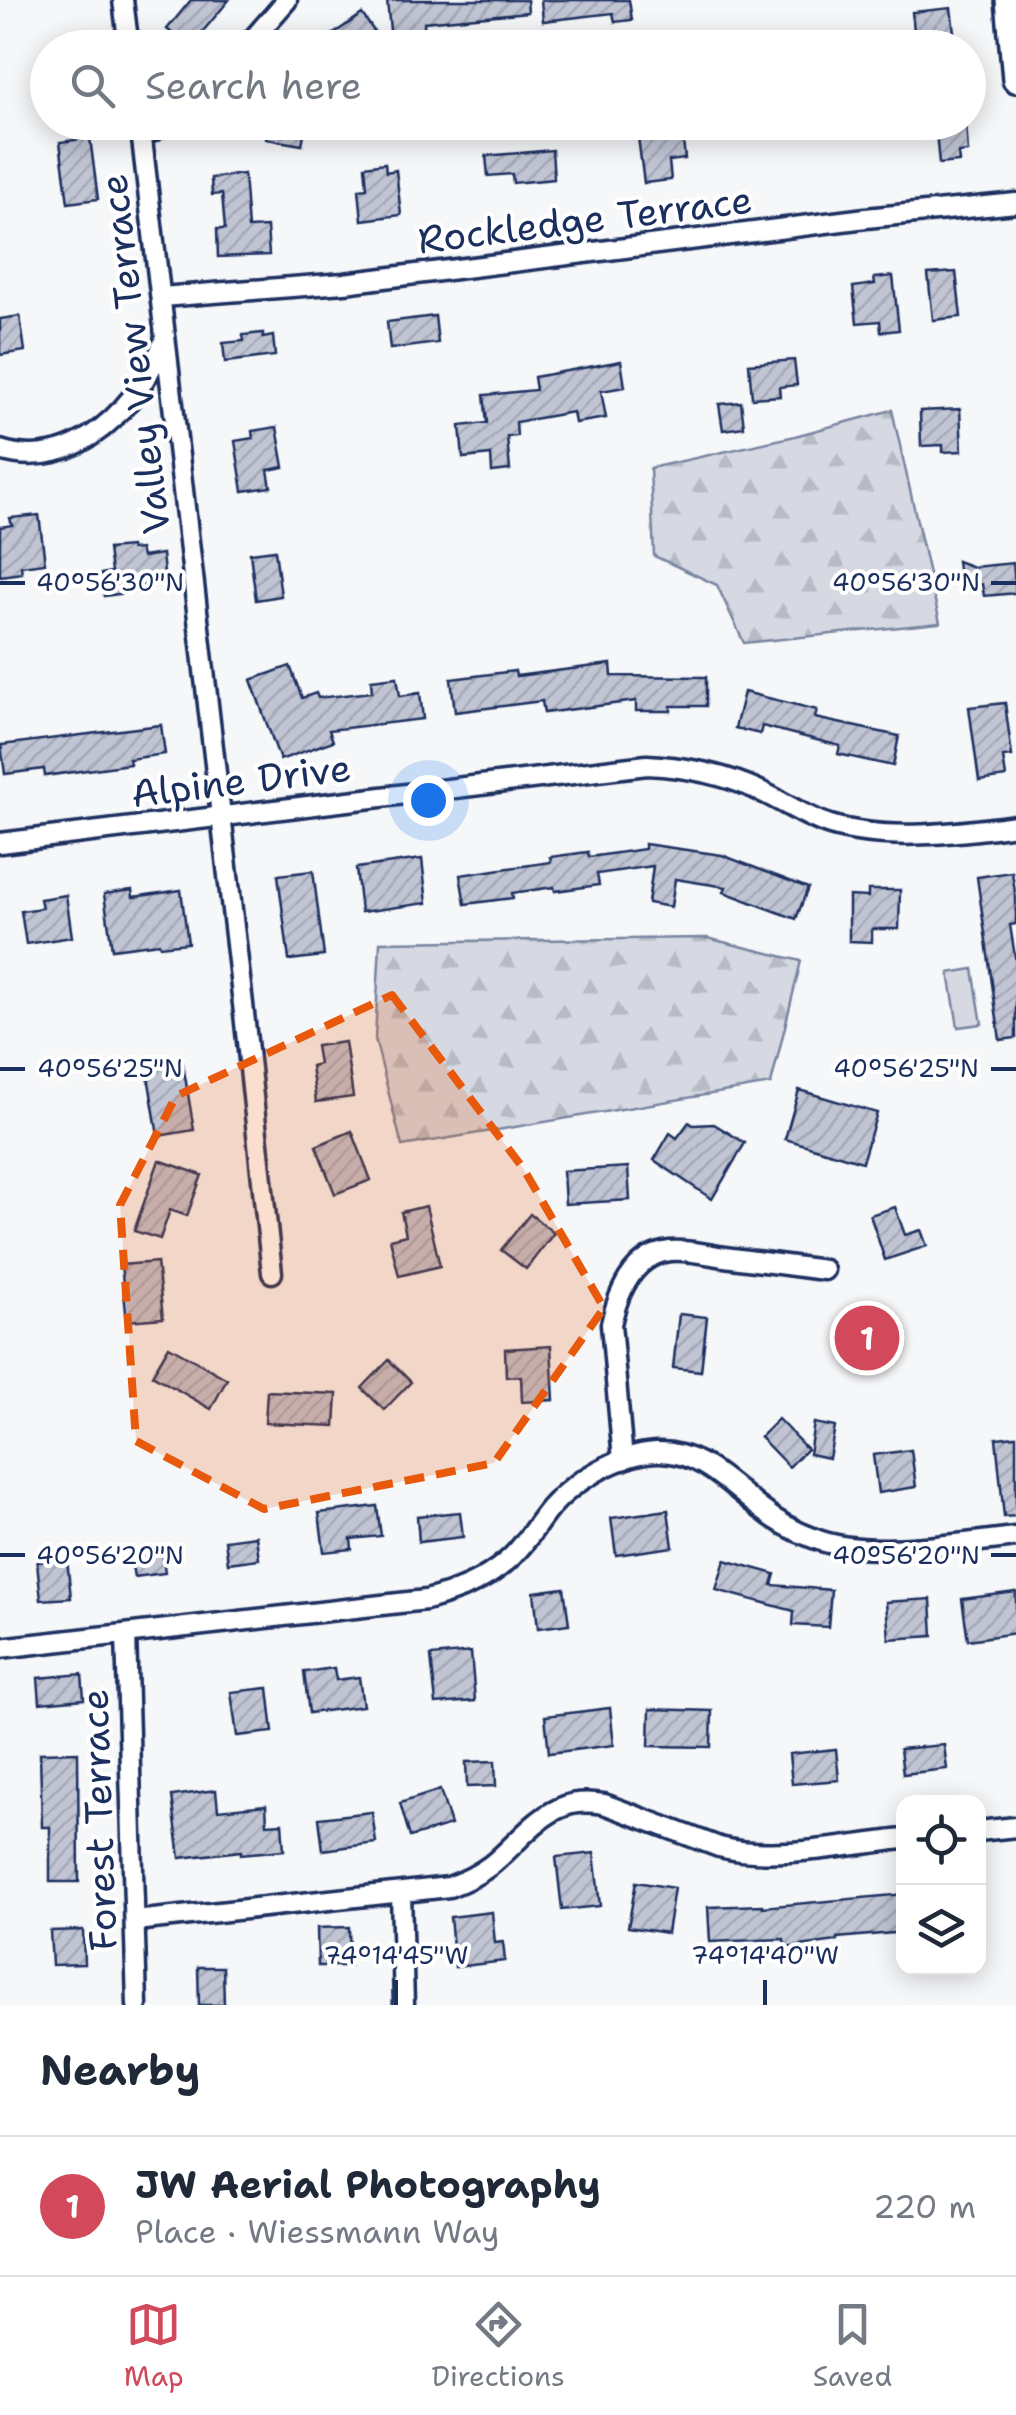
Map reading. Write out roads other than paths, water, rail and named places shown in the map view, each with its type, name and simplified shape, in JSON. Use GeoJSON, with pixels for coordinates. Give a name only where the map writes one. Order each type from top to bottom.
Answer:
{"type":"FeatureCollection","features":[{"type":"Feature","properties":{"kind":"main road"},"geometry":{"type":"LineString","coordinates":[[1009,0],[1016,79]]}},
{"type":"Feature","properties":{"kind":"street"},"geometry":{"type":"LineString","coordinates":[[123,0],[127,30]]}},
{"type":"Feature","properties":{"kind":"street"},"geometry":{"type":"LineString","coordinates":[[260,30],[286,0]]}},
{"type":"Feature","properties":{"kind":"street","name":"Valley View Terrace"},"geometry":{"type":"LineString","coordinates":[[142,140],[272,1274]]}},
{"type":"Feature","properties":{"kind":"street","name":"Rockledge Terrace"},"geometry":{"type":"LineString","coordinates":[[161,296],[344,282],[1016,203]]}},
{"type":"Feature","properties":{"kind":"street"},"geometry":{"type":"LineString","coordinates":[[0,450],[25,456],[42,455],[81,442],[128,403],[145,381],[166,336]]}},
{"type":"Feature","properties":{"kind":"street","name":"Alpine Drive"},"geometry":{"type":"LineString","coordinates":[[0,843],[648,765],[724,777],[810,817],[848,829],[880,834],[1016,825]]}},
{"type":"Feature","properties":{"kind":"street"},"geometry":{"type":"LineString","coordinates":[[622,1460],[611,1324],[620,1293],[637,1268],[663,1252],[674,1251],[824,1270]]}},
{"type":"Feature","properties":{"kind":"street"},"geometry":{"type":"LineString","coordinates":[[0,1648],[426,1600],[455,1593],[508,1560],[572,1487],[622,1460],[656,1452],[682,1456],[706,1466],[786,1526],[839,1547],[876,1550],[1016,1537]]}},
{"type":"Feature","properties":{"kind":"street","name":"Forest Terrace"},"geometry":{"type":"LineString","coordinates":[[126,1634],[136,2005]]}},
{"type":"Feature","properties":{"kind":"street"},"geometry":{"type":"LineString","coordinates":[[136,1921],[449,1887],[491,1865],[546,1816],[584,1802],[604,1804],[737,1852],[774,1853],[896,1840]]}},
{"type":"Feature","properties":{"kind":"street"},"geometry":{"type":"LineString","coordinates":[[986,1830],[1016,1827]]}},
{"type":"Feature","properties":{"kind":"street"},"geometry":{"type":"LineString","coordinates":[[402,1893],[404,2005]]}},
{"type":"Feature","properties":{"kind":"place","name":"JW Aerial Photography"},"geometry":{"type":"Point","coordinates":[867,1338]}}]}
